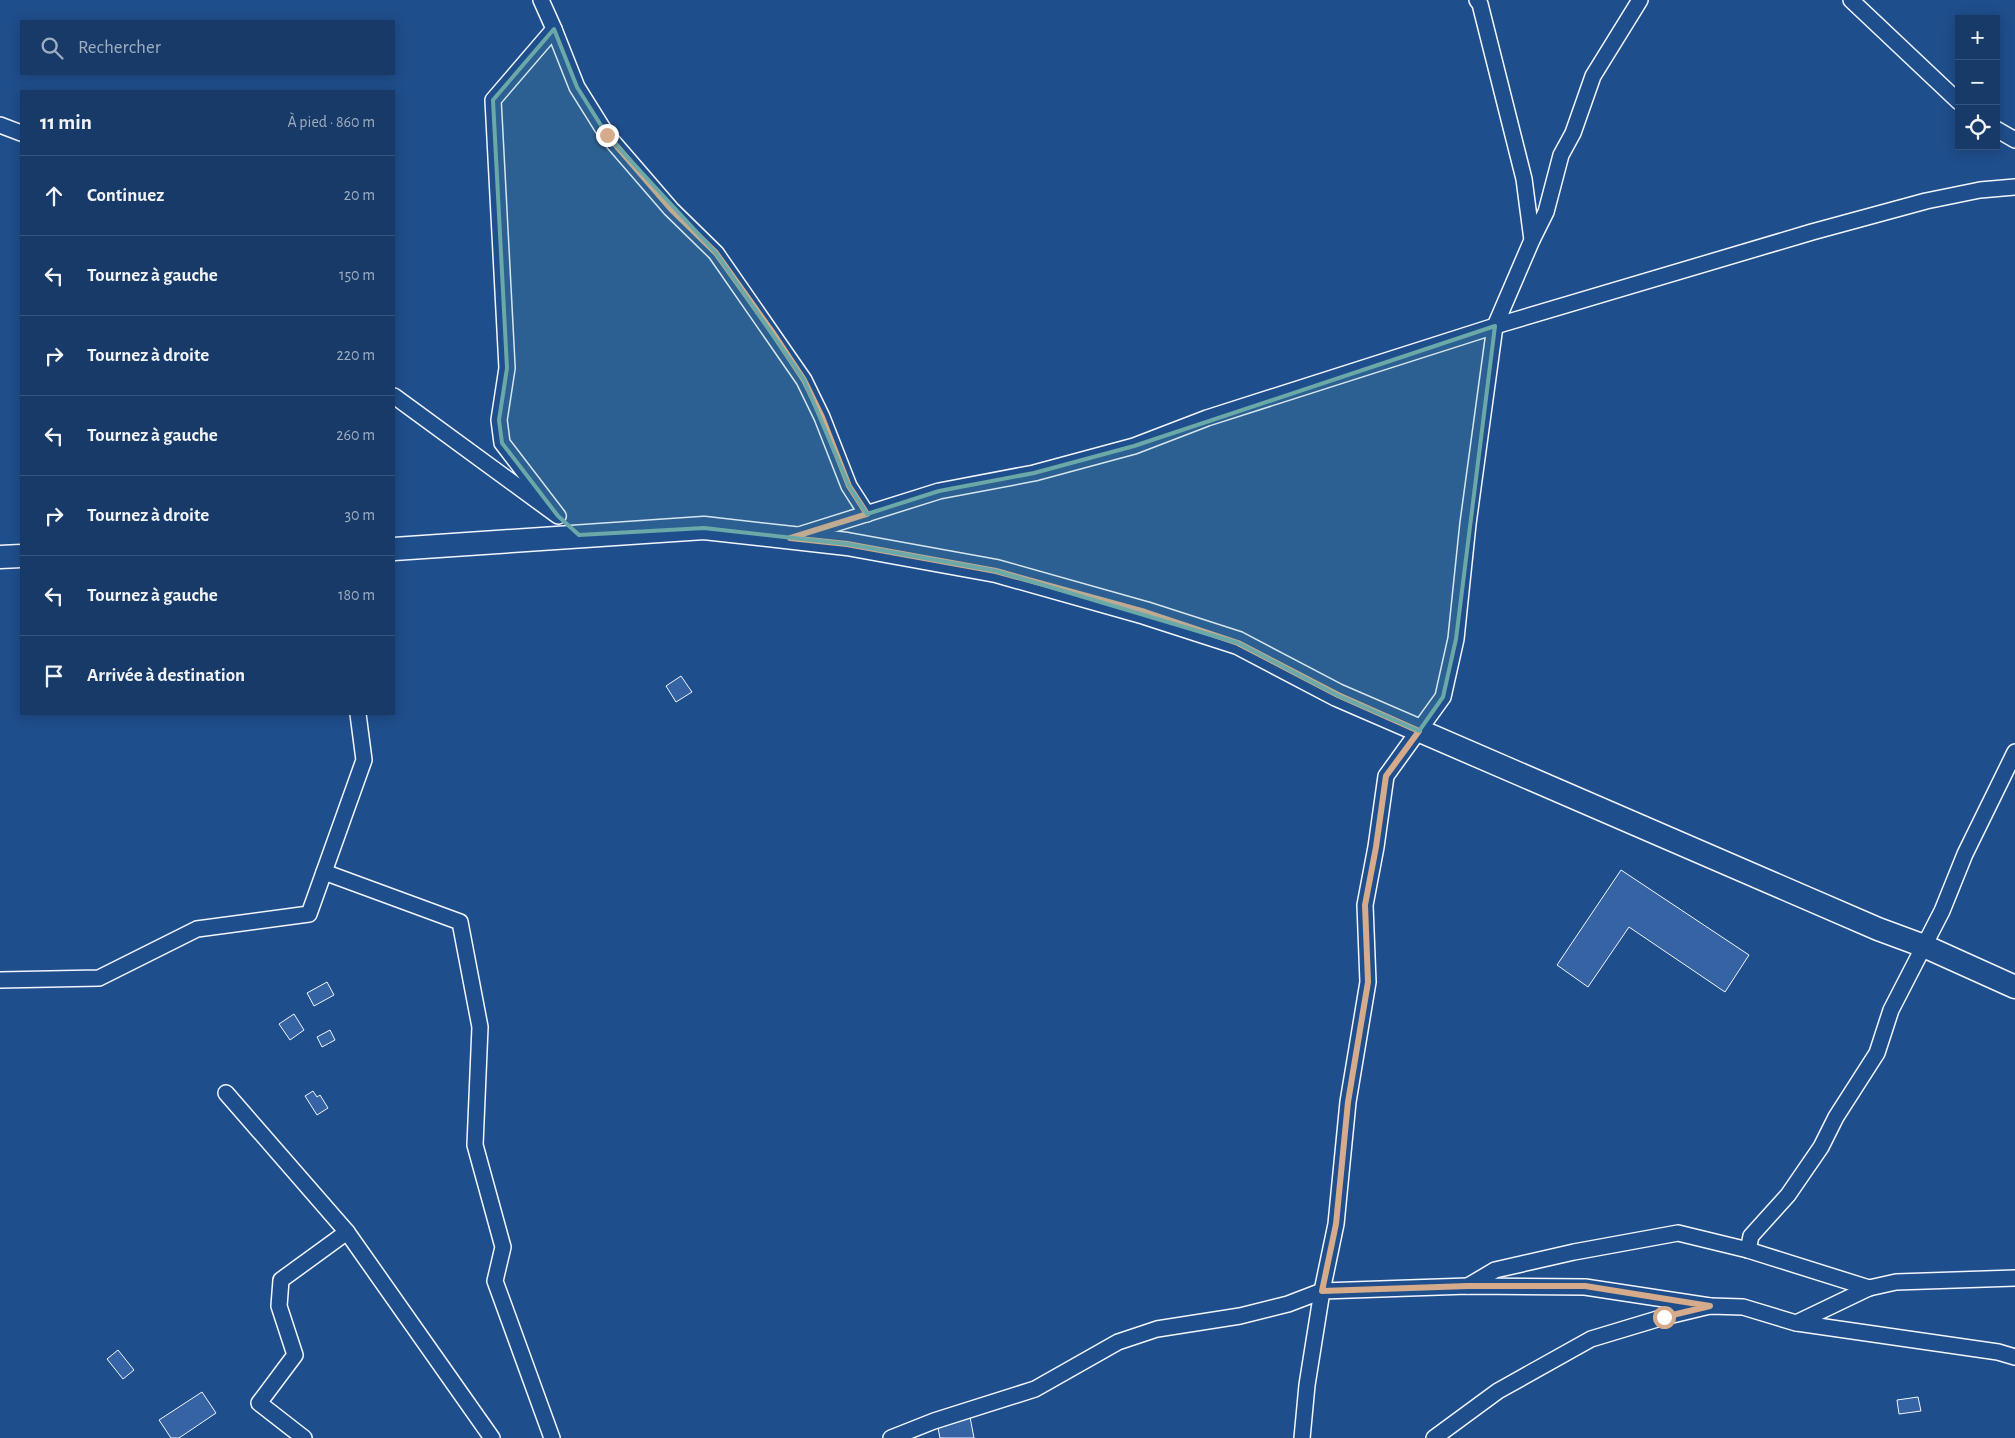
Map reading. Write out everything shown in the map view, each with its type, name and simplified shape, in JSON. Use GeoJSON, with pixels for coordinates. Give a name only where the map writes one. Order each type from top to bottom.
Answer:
{"type":"FeatureCollection","features":[{"type":"Feature","properties":{"kind":"street"},"geometry":{"type":"LineString","coordinates":[[541,0],[577,87],[607,135],[665,203],[716,253],[799,372],[822,417],[849,486],[867,514]]}},
{"type":"Feature","properties":{"kind":"street"},"geometry":{"type":"LineString","coordinates":[[1477,0],[1514,134],[1524,179],[1532,240]]}},
{"type":"Feature","properties":{"kind":"street"},"geometry":{"type":"LineString","coordinates":[[1302,1438],[1307,1385],[1322,1291],[1336,1224],[1348,1102],[1368,982],[1365,905],[1376,847],[1386,776],[1443,697],[1456,639],[1468,524],[1495,326],[1546,212],[1561,155],[1573,133],[1593,76],[1640,0]]}},
{"type":"Feature","properties":{"kind":"street"},"geometry":{"type":"LineString","coordinates":[[1850,0],[1955,98]]}},
{"type":"Feature","properties":{"kind":"street"},"geometry":{"type":"LineString","coordinates":[[554,29],[493,100],[507,368],[499,420],[502,443],[558,516]]}},
{"type":"Feature","properties":{"kind":"street"},"geometry":{"type":"LineString","coordinates":[[0,125],[20,133]]}},
{"type":"Feature","properties":{"kind":"street"},"geometry":{"type":"LineString","coordinates":[[2000,132],[2015,140]]}},
{"type":"Feature","properties":{"kind":"street"},"geometry":{"type":"LineString","coordinates":[[790,538],[939,491],[1034,473],[1134,446],[1207,418],[1495,326],[1812,232],[1926,201],[1980,190],[2015,187]]}},
{"type":"Feature","properties":{"kind":"street"},"geometry":{"type":"LineString","coordinates":[[395,397],[558,516],[579,535]]}},
{"type":"Feature","properties":{"kind":"street"},"geometry":{"type":"LineString","coordinates":[[395,549],[704,528],[847,544],[996,571],[1145,612],[1238,643],[1338,695],[1419,731],[1878,929],[1924,946],[2015,987]]}},
{"type":"Feature","properties":{"kind":"street"},"geometry":{"type":"LineString","coordinates":[[0,557],[20,556]]}},
{"type":"Feature","properties":{"kind":"street"},"geometry":{"type":"LineString","coordinates":[[0,980],[98,978],[197,929],[308,914],[364,760],[358,715]]}},
{"type":"Feature","properties":{"kind":"street"},"geometry":{"type":"LineString","coordinates":[[1748,1250],[1751,1236],[1788,1195],[1821,1147],[1836,1117],[1877,1052],[1891,1010],[1942,911],[1965,854],[2015,752]]}},
{"type":"Feature","properties":{"kind":"street"},"geometry":{"type":"LineString","coordinates":[[324,872],[460,922],[480,1027],[475,1145],[503,1247],[495,1281],[552,1438]]}},
{"type":"Feature","properties":{"kind":"street"},"geometry":{"type":"LineString","coordinates":[[226,1093],[347,1232],[492,1438]]}},
{"type":"Feature","properties":{"kind":"street"},"geometry":{"type":"LineString","coordinates":[[304,1438],[259,1403],[295,1355],[279,1306],[280,1280],[347,1232]]}},
{"type":"Feature","properties":{"kind":"street"},"geometry":{"type":"LineString","coordinates":[[1468,1286],[1496,1270],[1574,1252],[1678,1233],[1748,1250],[1868,1288]]}},
{"type":"Feature","properties":{"kind":"street"},"geometry":{"type":"LineString","coordinates":[[1796,1323],[1868,1288],[1896,1282],[2015,1278]]}},
{"type":"Feature","properties":{"kind":"street"},"geometry":{"type":"LineString","coordinates":[[891,1438],[934,1421],[1034,1389],[1118,1342],[1157,1330],[1240,1316],[1288,1304],[1322,1291],[1468,1286],[1585,1286],[1710,1306],[1743,1307],[1796,1323],[1998,1352],[2015,1357]]}},
{"type":"Feature","properties":{"kind":"street"},"geometry":{"type":"LineString","coordinates":[[1434,1438],[1498,1391],[1591,1339],[1664,1317],[1710,1306]]}},
{"type":"Feature","properties":{"kind":"highlighted area"},"geometry":{"type":"Polygon","coordinates":[[[554,29],[577,87],[607,135],[716,253],[804,380],[849,486],[867,514],[939,491],[1034,473],[1134,446],[1495,326],[1456,639],[1443,697],[1419,731],[1337,695],[1238,643],[996,571],[847,544],[704,528],[579,535],[558,516],[502,443],[499,420],[507,368],[493,100],[554,29]]]}},
{"type":"Feature","properties":{"kind":"building"},"geometry":{"type":"Polygon","coordinates":[[[681,676],[692,692],[676,702],[666,686],[681,676]]]}},
{"type":"Feature","properties":{"kind":"building"},"geometry":{"type":"Polygon","coordinates":[[[1621,870],[1749,955],[1725,992],[1629,927],[1588,987],[1557,965],[1621,870]]]}},
{"type":"Feature","properties":{"kind":"building"},"geometry":{"type":"Polygon","coordinates":[[[327,982],[334,995],[314,1006],[307,993],[327,982]]]}},
{"type":"Feature","properties":{"kind":"building"},"geometry":{"type":"Polygon","coordinates":[[[294,1014],[304,1030],[290,1040],[279,1024],[294,1014]]]}},
{"type":"Feature","properties":{"kind":"building"},"geometry":{"type":"Polygon","coordinates":[[[330,1030],[335,1040],[322,1047],[317,1037],[330,1030]]]}},
{"type":"Feature","properties":{"kind":"building"},"geometry":{"type":"Polygon","coordinates":[[[313,1091],[317,1097],[320,1095],[328,1108],[317,1115],[305,1096],[313,1091]]]}},
{"type":"Feature","properties":{"kind":"building"},"geometry":{"type":"Polygon","coordinates":[[[118,1350],[134,1370],[123,1379],[107,1359],[118,1350]]]}},
{"type":"Feature","properties":{"kind":"building"},"geometry":{"type":"Polygon","coordinates":[[[202,1392],[216,1413],[179,1438],[171,1438],[159,1420],[202,1392]]]}},
{"type":"Feature","properties":{"kind":"building"},"geometry":{"type":"Polygon","coordinates":[[[1918,1397],[1921,1411],[1899,1414],[1897,1400],[1918,1397]]]}},
{"type":"Feature","properties":{"kind":"building"},"geometry":{"type":"Polygon","coordinates":[[[970,1417],[974,1438],[940,1438],[937,1423],[970,1417]]]}},
{"type":"Feature","properties":{"kind":"route"},"geometry":{"type":"LineString","coordinates":[[607,135],[635,170],[671,209],[716,253],[773,333],[804,380],[822,417],[849,486],[867,514],[790,538],[847,544],[996,571],[1145,612],[1238,643],[1338,695],[1419,731],[1386,776],[1376,847],[1365,905],[1368,982],[1348,1102],[1336,1224],[1322,1291],[1468,1286],[1585,1286],[1710,1306],[1664,1317]]}}]}
